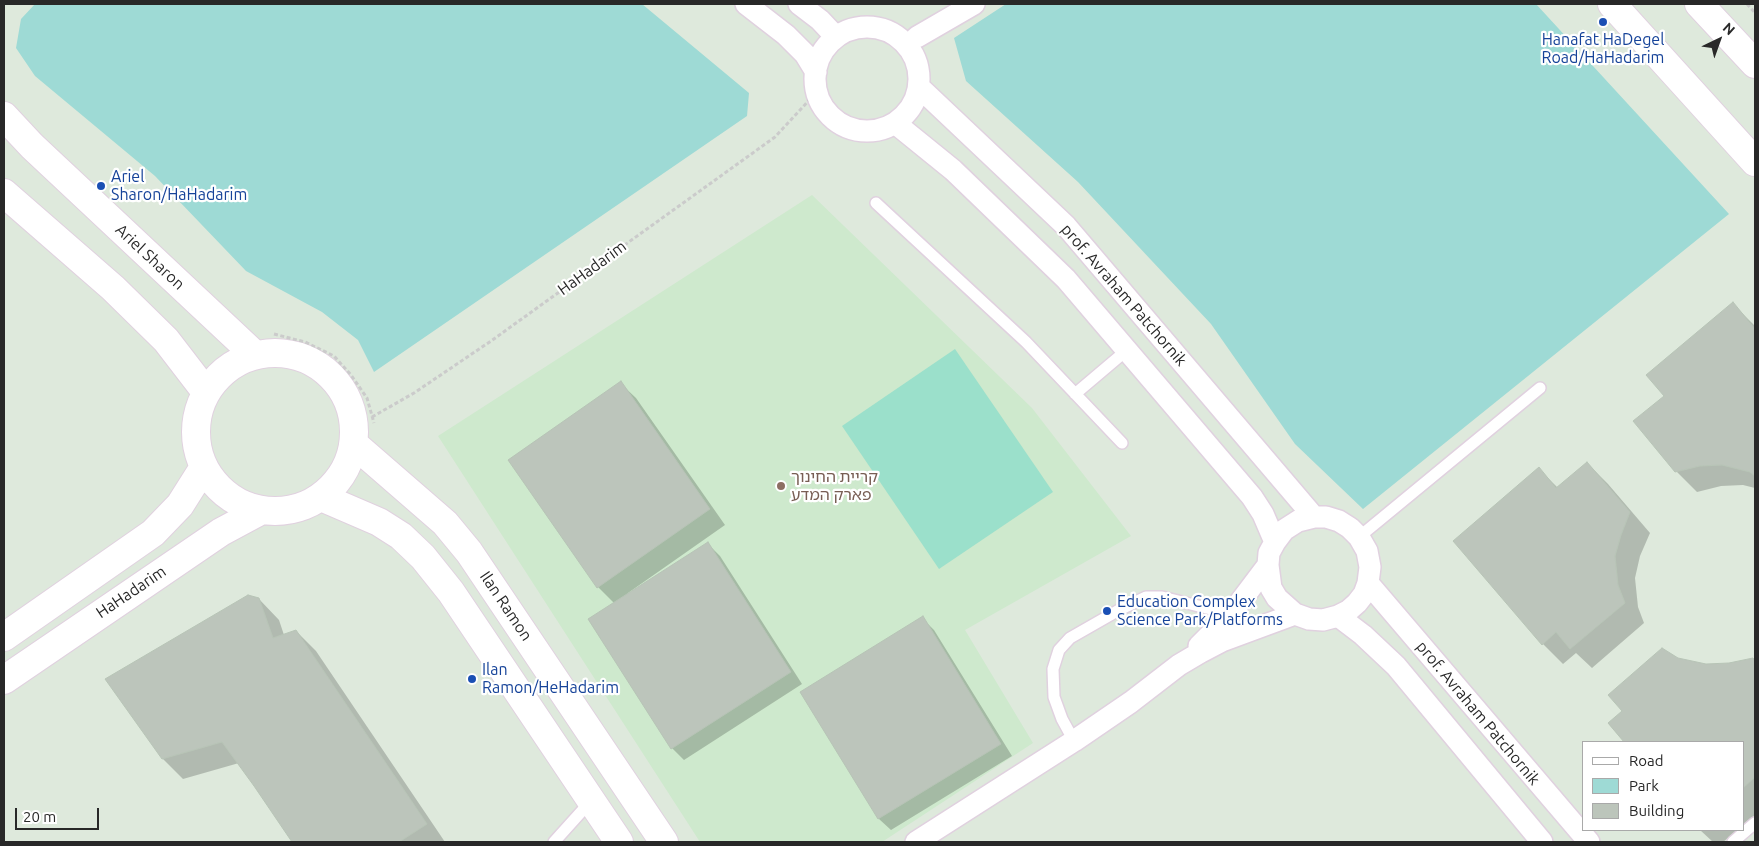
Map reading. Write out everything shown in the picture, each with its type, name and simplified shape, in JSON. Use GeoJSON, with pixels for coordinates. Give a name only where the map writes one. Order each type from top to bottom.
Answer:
{"type":"FeatureCollection","features":[{"type":"Feature","properties":{"kind":"street"},"geometry":{"type":"LineString","coordinates":[[746,4],[786,35],[805,54],[823,106],[834,119],[848,127],[864,131],[880,130],[895,123],[906,114],[914,101],[919,87],[919,71],[914,57],[906,44],[894,34],[879,28],[864,27],[849,30],[836,37],[823,53],[816,82]]}},
{"type":"Feature","properties":{"kind":"street"},"geometry":{"type":"LineString","coordinates":[[799,4],[820,20],[836,37]]}},
{"type":"Feature","properties":{"kind":"street"},"geometry":{"type":"LineString","coordinates":[[916,37],[974,4]]}},
{"type":"Feature","properties":{"kind":"street"},"geometry":{"type":"LineString","coordinates":[[1612,4],[1755,162]]}},
{"type":"Feature","properties":{"kind":"street"},"geometry":{"type":"LineString","coordinates":[[1699,4],[1755,64]]}},
{"type":"Feature","properties":{"kind":"street","name":"prof. Avraham Patchornik"},"geometry":{"type":"LineString","coordinates":[[919,87],[1066,226],[1314,517]]}},
{"type":"Feature","properties":{"kind":"street","name":"Ariel Sharon"},"geometry":{"type":"LineString","coordinates":[[4,116],[32,146],[255,355]]}},
{"type":"Feature","properties":{"kind":"street","name":"prof. Avraham Patchornik"},"geometry":{"type":"LineString","coordinates":[[895,123],[953,170],[1066,279],[1252,497],[1263,514],[1274,542]]}},
{"type":"Feature","properties":{"kind":"street"},"geometry":{"type":"LineString","coordinates":[[4,193],[113,288],[166,340],[206,392]]}},
{"type":"Feature","properties":{"kind":"street"},"geometry":{"type":"LineString","coordinates":[[278,352],[301,357],[322,368],[338,384],[350,405],[354,436],[348,464],[336,482],[321,497],[303,506],[289,510],[262,510],[238,502],[218,487],[204,467],[196,442],[197,416],[206,392],[219,375],[236,363],[255,355],[278,352]]}},
{"type":"Feature","properties":{"kind":"street","name":"Ilan Ramon"},"geometry":{"type":"LineString","coordinates":[[354,436],[445,523],[469,552],[664,842]]}},
{"type":"Feature","properties":{"kind":"street"},"geometry":{"type":"LineString","coordinates":[[4,637],[153,533],[180,505],[204,467]]}},
{"type":"Feature","properties":{"kind":"street"},"geometry":{"type":"LineString","coordinates":[[321,497],[378,522],[401,536],[423,557],[451,592],[590,802],[619,842]]}},
{"type":"Feature","properties":{"kind":"street","name":"HaHadarim"},"geometry":{"type":"LineString","coordinates":[[4,680],[221,532],[262,510]]}},
{"type":"Feature","properties":{"kind":"street"},"geometry":{"type":"LineString","coordinates":[[1314,517],[1326,517],[1339,521],[1359,537],[1367,551],[1370,567],[1368,583],[1364,594],[1357,603],[1338,616],[1323,620],[1309,619],[1295,614],[1277,598],[1271,588],[1268,565],[1274,542],[1284,530],[1298,521],[1314,517]]}},
{"type":"Feature","properties":{"kind":"street"},"geometry":{"type":"LineString","coordinates":[[916,842],[1074,741],[1131,702],[1179,665],[1231,614],[1268,565]]}},
{"type":"Feature","properties":{"kind":"street","name":"prof. Avraham Patchornik"},"geometry":{"type":"LineString","coordinates":[[1368,583],[1589,842]]}},
{"type":"Feature","properties":{"kind":"street"},"geometry":{"type":"LineString","coordinates":[[1179,665],[1222,641],[1295,614]]}},
{"type":"Feature","properties":{"kind":"street","name":"prof. Avraham Patchornik"},"geometry":{"type":"LineString","coordinates":[[1338,616],[1364,634],[1396,666],[1542,842]]}},
{"type":"Feature","properties":{"kind":"lane"},"geometry":{"type":"LineString","coordinates":[[876,203],[1026,342],[1122,444]]}},
{"type":"Feature","properties":{"kind":"lane"},"geometry":{"type":"LineString","coordinates":[[1075,394],[1127,350]]}},
{"type":"Feature","properties":{"kind":"lane"},"geometry":{"type":"LineString","coordinates":[[1359,537],[1540,388]]}},
{"type":"Feature","properties":{"kind":"lane"},"geometry":{"type":"LineString","coordinates":[[1074,741],[1062,720],[1054,697],[1053,669],[1059,650],[1070,638],[1119,610],[1146,598],[1162,597],[1231,614]]}},
{"type":"Feature","properties":{"kind":"lane"},"geometry":{"type":"LineString","coordinates":[[554,842],[590,802]]}},
{"type":"Feature","properties":{"kind":"lane"},"geometry":{"type":"LineString","coordinates":[[1733,842],[1755,823]]}},
{"type":"Feature","properties":{"kind":"path"},"geometry":{"type":"LineString","coordinates":[[1747,4],[1755,12]]}},
{"type":"Feature","properties":{"kind":"path","name":"HaHadarim"},"geometry":{"type":"LineString","coordinates":[[354,436],[491,341],[774,136],[816,82]]}},
{"type":"Feature","properties":{"kind":"shaded area","name":"קריית החינוך פארק המדע"},"geometry":{"type":"Polygon","coordinates":[[[812,195],[1032,408],[1131,536],[965,630],[1033,743],[882,842],[700,842],[438,436],[812,195]]]}},
{"type":"Feature","properties":{"kind":"shaded area"},"geometry":{"type":"Polygon","coordinates":[[[955,349],[1053,492],[939,569],[842,426],[955,349]]]}},
{"type":"Feature","properties":{"kind":"green space"},"geometry":{"type":"Polygon","coordinates":[[[35,4],[642,4],[749,93],[747,116],[374,372],[358,340],[322,312],[246,271],[155,176],[35,76],[16,48],[21,19],[35,4]]]}},
{"type":"Feature","properties":{"kind":"green space"},"geometry":{"type":"Polygon","coordinates":[[[1006,4],[1536,4],[1729,214],[1363,509],[1295,444],[1211,324],[1078,182],[966,81],[954,38],[1006,4]]]}},
{"type":"Feature","properties":{"kind":"building"},"geometry":{"type":"Polygon","coordinates":[[[1733,302],[1755,329],[1755,476],[1750,472],[1722,465],[1700,466],[1675,472],[1633,421],[1664,396],[1646,375],[1733,302]]]}},
{"type":"Feature","properties":{"kind":"building"},"geometry":{"type":"Polygon","coordinates":[[[621,381],[710,509],[597,588],[508,460],[621,381]]]}},
{"type":"Feature","properties":{"kind":"building"},"geometry":{"type":"Polygon","coordinates":[[[1587,462],[1630,512],[1615,556],[1618,585],[1625,603],[1570,649],[1556,632],[1542,645],[1453,541],[1539,467],[1556,488],[1587,462]]]}},
{"type":"Feature","properties":{"kind":"building"},"geometry":{"type":"Polygon","coordinates":[[[708,542],[791,672],[671,749],[588,619],[708,542]]]}},
{"type":"Feature","properties":{"kind":"building"},"geometry":{"type":"Polygon","coordinates":[[[248,595],[259,598],[273,638],[296,630],[427,824],[399,842],[292,842],[222,742],[162,759],[105,679],[248,595]]]}},
{"type":"Feature","properties":{"kind":"building"},"geometry":{"type":"Polygon","coordinates":[[[923,616],[1001,744],[878,819],[800,692],[923,616]]]}},
{"type":"Feature","properties":{"kind":"building"},"geometry":{"type":"Polygon","coordinates":[[[1662,648],[1678,658],[1706,664],[1729,663],[1753,658],[1755,661],[1755,777],[1744,787],[1744,741],[1623,741],[1608,723],[1622,711],[1608,695],[1662,648]]]}},
{"type":"Feature","properties":{"kind":"place","name":"Hanafat HaDegel Road/HaHadarim"},"geometry":{"type":"Point","coordinates":[1603,22]}},
{"type":"Feature","properties":{"kind":"place","name":"Ariel Sharon/HaHadarim"},"geometry":{"type":"Point","coordinates":[101,186]}},
{"type":"Feature","properties":{"kind":"place","name":"קריית החינוך פארק המדע"},"geometry":{"type":"Point","coordinates":[781,486]}},
{"type":"Feature","properties":{"kind":"place","name":"Education Complex Science Park/Platforms"},"geometry":{"type":"Point","coordinates":[1107,611]}},
{"type":"Feature","properties":{"kind":"place","name":"Ilan Ramon/HeHadarim"},"geometry":{"type":"Point","coordinates":[472,679]}}]}
